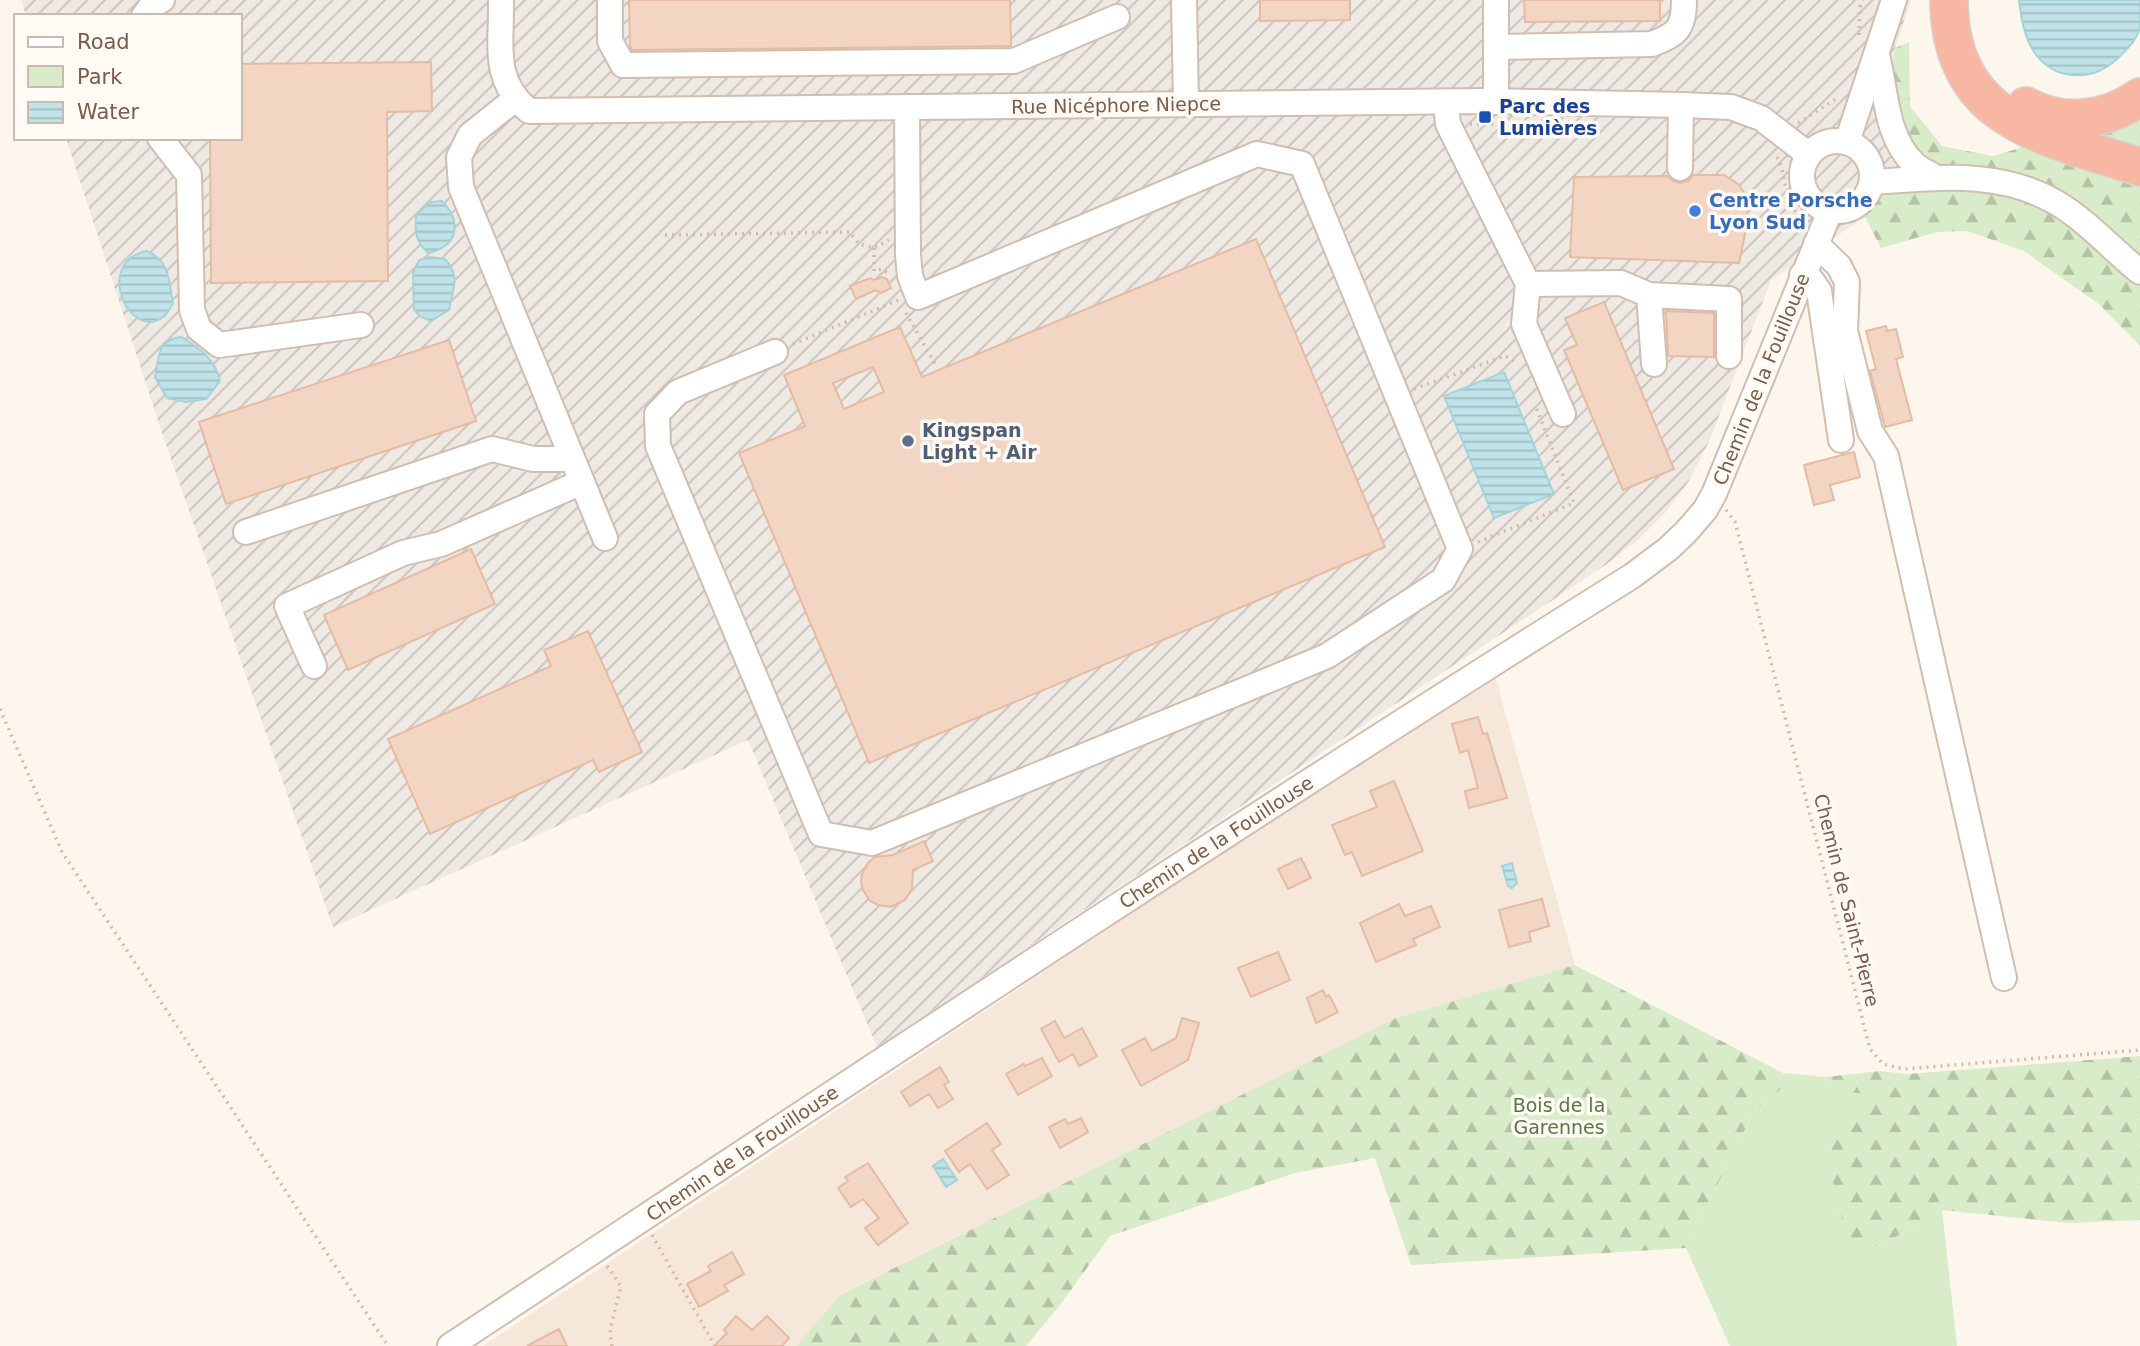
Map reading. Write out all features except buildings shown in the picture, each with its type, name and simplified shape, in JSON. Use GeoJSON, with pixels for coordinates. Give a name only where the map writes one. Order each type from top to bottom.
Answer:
{"type":"FeatureCollection","features":[{"type":"Feature","properties":{"kind":"highway"},"geometry":{"type":"LineString","coordinates":[[1949,0],[1950,26],[1957,55],[1968,77],[1994,108],[2035,132],[2140,167]]}},
{"type":"Feature","properties":{"kind":"highway"},"geometry":{"type":"LineString","coordinates":[[1963,0],[1968,33],[1982,64],[2007,93],[2029,108],[2061,118],[2086,118],[2119,110],[2140,97]]}},
{"type":"Feature","properties":{"kind":"street"},"geometry":{"type":"LineString","coordinates":[[145,14],[152,5],[162,0]]}},
{"type":"Feature","properties":{"kind":"street"},"geometry":{"type":"LineString","coordinates":[[502,0],[501,66],[505,82],[515,99],[470,135],[459,157],[461,187],[605,538]]}},
{"type":"Feature","properties":{"kind":"street"},"geometry":{"type":"LineString","coordinates":[[610,0],[610,41],[623,65],[1014,61],[1117,17]]}},
{"type":"Feature","properties":{"kind":"street"},"geometry":{"type":"LineString","coordinates":[[1184,0],[1186,104]]}},
{"type":"Feature","properties":{"kind":"street"},"geometry":{"type":"LineString","coordinates":[[1496,0],[1496,102]]}},
{"type":"Feature","properties":{"kind":"street"},"geometry":{"type":"LineString","coordinates":[[1496,47],[1652,44],[1673,36],[1684,18],[1684,0]]}},
{"type":"Feature","properties":{"kind":"street"},"geometry":{"type":"LineString","coordinates":[[1847,142],[1868,50],[1894,0]]}},
{"type":"Feature","properties":{"kind":"street"},"geometry":{"type":"LineString","coordinates":[[1868,50],[1892,127],[1914,163],[1933,176]]}},
{"type":"Feature","properties":{"kind":"street","name":"Rue Nicéphore Niepce"},"geometry":{"type":"LineString","coordinates":[[515,99],[529,111],[552,112],[1446,102],[1731,107],[1761,118],[1809,155]]}},
{"type":"Feature","properties":{"kind":"street"},"geometry":{"type":"LineString","coordinates":[[1446,102],[1448,124],[1528,285],[1524,324],[1563,414]]}},
{"type":"Feature","properties":{"kind":"street"},"geometry":{"type":"LineString","coordinates":[[1681,105],[1681,168]]}},
{"type":"Feature","properties":{"kind":"street"},"geometry":{"type":"LineString","coordinates":[[775,352],[678,392],[657,414],[658,446],[821,834],[872,843],[1327,656],[1443,580],[1460,549],[1302,164],[1257,155],[918,297],[910,276],[907,107]]}},
{"type":"Feature","properties":{"kind":"street"},"geometry":{"type":"LineString","coordinates":[[162,140],[189,174],[192,310],[199,329],[219,345],[361,325]]}},
{"type":"Feature","properties":{"kind":"street"},"geometry":{"type":"LineString","coordinates":[[1836,141],[1847,142],[1867,157],[1872,182],[1862,202],[1841,211],[1830,211],[1817,205],[1807,195],[1802,182],[1802,167],[1816,147],[1836,141]]}},
{"type":"Feature","properties":{"kind":"street"},"geometry":{"type":"LineString","coordinates":[[1872,182],[1933,176],[1996,180],[2036,193],[2071,213],[2140,272]]}},
{"type":"Feature","properties":{"kind":"street","name":"Chemin de la Fouillouse"},"geometry":{"type":"LineString","coordinates":[[450,1346],[1249,819],[1632,576],[1668,550],[1705,510],[1714,494],[1802,275],[1806,241],[1830,211]]}},
{"type":"Feature","properties":{"kind":"street"},"geometry":{"type":"LineString","coordinates":[[1806,241],[1839,266],[1846,282],[1844,331],[1870,431],[1886,456],[2004,978]]}},
{"type":"Feature","properties":{"kind":"street"},"geometry":{"type":"LineString","coordinates":[[1802,275],[1810,278],[1819,291],[1841,440]]}},
{"type":"Feature","properties":{"kind":"street"},"geometry":{"type":"LineString","coordinates":[[1528,285],[1621,283],[1649,295],[1729,299],[1729,356]]}},
{"type":"Feature","properties":{"kind":"street"},"geometry":{"type":"LineString","coordinates":[[1649,295],[1654,364]]}},
{"type":"Feature","properties":{"kind":"street"},"geometry":{"type":"LineString","coordinates":[[246,531],[492,449],[577,470]]}},
{"type":"Feature","properties":{"kind":"street"},"geometry":{"type":"LineString","coordinates":[[314,666],[287,606],[403,553],[441,544],[577,470]]}},
{"type":"Feature","properties":{"kind":"path"},"geometry":{"type":"LineString","coordinates":[[1863,0],[1860,7],[1868,50]]}},
{"type":"Feature","properties":{"kind":"path"},"geometry":{"type":"LineString","coordinates":[[1806,241],[1787,194],[1784,171],[1774,151],[1805,117],[1834,102],[1844,92]]}},
{"type":"Feature","properties":{"kind":"path"},"geometry":{"type":"LineString","coordinates":[[665,235],[850,232],[859,244],[874,248],[889,240],[895,226],[909,227]]}},
{"type":"Feature","properties":{"kind":"path"},"geometry":{"type":"LineString","coordinates":[[775,352],[901,300]]}},
{"type":"Feature","properties":{"kind":"path"},"geometry":{"type":"LineString","coordinates":[[1397,396],[1506,356],[1517,361],[1522,374]]}},
{"type":"Feature","properties":{"kind":"path"},"geometry":{"type":"LineString","coordinates":[[1460,549],[1574,503],[1532,400]]}},
{"type":"Feature","properties":{"kind":"path","name":"Chemin de Saint-Pierre"},"geometry":{"type":"LineString","coordinates":[[1714,494],[1735,522],[1870,1049],[1883,1064],[1904,1069],[2140,1050]]}},
{"type":"Feature","properties":{"kind":"path"},"geometry":{"type":"LineString","coordinates":[[0,709],[62,852],[388,1346]]}},
{"type":"Feature","properties":{"kind":"path"},"geometry":{"type":"LineString","coordinates":[[642,1219],[715,1346]]}},
{"type":"Feature","properties":{"kind":"path"},"geometry":{"type":"LineString","coordinates":[[596,1249],[621,1286],[610,1330],[612,1346]]}},
{"type":"Feature","properties":{"kind":"shaded area","name":"Parc des Lumières"},"geometry":{"type":"Polygon","coordinates":[[[21,0],[1911,0],[1895,48],[1911,153],[1865,217],[1771,280],[1709,442],[1689,481],[1666,512],[1639,539],[1607,564],[877,1047],[748,740],[333,927],[159,424],[67,140],[242,140],[242,14],[25,14],[21,0]]]}},
{"type":"Feature","properties":{"kind":"shaded area"},"geometry":{"type":"Polygon","coordinates":[[[1494,672],[1575,965],[1396,1018],[840,1295],[796,1346],[483,1346],[1494,672]]]}},
{"type":"Feature","properties":{"kind":"green space"},"geometry":{"type":"Polygon","coordinates":[[[1909,42],[1910,106],[1942,146],[1993,156],[2023,147],[2122,129],[2140,117],[2140,346],[2100,305],[2024,251],[1967,231],[1937,232],[1881,248],[1865,217],[1911,153],[1893,105],[1895,48],[1909,42]]]}},
{"type":"Feature","properties":{"kind":"green space","name":"Bois de la Garennes"},"geometry":{"type":"Polygon","coordinates":[[[1575,965],[1783,1073],[1780,1090],[1754,1111],[1686,1248],[1411,1265],[1375,1158],[1295,1173],[1110,1236],[1061,1304],[1026,1346],[796,1346],[840,1295],[1396,1018],[1575,965]]]}},
{"type":"Feature","properties":{"kind":"green space"},"geometry":{"type":"Polygon","coordinates":[[[2140,1056],[2140,1220],[2067,1223],[1942,1210],[1880,1246],[1852,1244],[1834,1198],[1831,1139],[1868,1094],[1823,1090],[1826,1077],[1880,1071],[1908,1074],[2140,1056]]]}},
{"type":"Feature","properties":{"kind":"green space"},"geometry":{"type":"Polygon","coordinates":[[[1783,1073],[1826,1077],[1823,1090],[1868,1093],[1880,1246],[1942,1210],[1957,1346],[1730,1346],[1686,1248],[1754,1111],[1780,1090],[1783,1073]]]}},
{"type":"Feature","properties":{"kind":"water"},"geometry":{"type":"Polygon","coordinates":[[[2019,0],[2140,0],[2140,27],[2132,44],[2108,66],[2086,75],[2063,73],[2052,69],[2034,52],[2024,27],[2019,0]]]}},
{"type":"Feature","properties":{"kind":"water"},"geometry":{"type":"Polygon","coordinates":[[[442,201],[453,217],[454,232],[446,245],[428,253],[417,236],[416,215],[431,202],[442,201]]]}},
{"type":"Feature","properties":{"kind":"water"},"geometry":{"type":"Polygon","coordinates":[[[146,251],[164,266],[173,304],[163,317],[151,322],[139,319],[129,310],[122,298],[119,284],[122,270],[130,258],[146,251]]]}},
{"type":"Feature","properties":{"kind":"water"},"geometry":{"type":"Polygon","coordinates":[[[430,257],[445,259],[454,277],[449,310],[431,321],[414,310],[413,273],[419,260],[430,257]]]}},
{"type":"Feature","properties":{"kind":"water"},"geometry":{"type":"Polygon","coordinates":[[[182,337],[206,355],[218,373],[220,381],[206,399],[186,402],[167,398],[155,377],[164,345],[174,338],[182,337]]]}},
{"type":"Feature","properties":{"kind":"water"},"geometry":{"type":"Polygon","coordinates":[[[1504,372],[1554,494],[1494,518],[1444,396],[1504,372]]]}},
{"type":"Feature","properties":{"kind":"water"},"geometry":{"type":"Polygon","coordinates":[[[1512,863],[1517,883],[1512,888],[1508,886],[1502,866],[1512,863]]]}},
{"type":"Feature","properties":{"kind":"water"},"geometry":{"type":"Polygon","coordinates":[[[943,1159],[957,1180],[946,1187],[933,1166],[943,1159]]]}},
{"type":"Feature","properties":{"kind":"place","name":"Parc des Lumières"},"geometry":{"type":"Point","coordinates":[1485,117]}},
{"type":"Feature","properties":{"kind":"place","name":"Centre Porsche Lyon Sud"},"geometry":{"type":"Point","coordinates":[1695,211]}},
{"type":"Feature","properties":{"kind":"place","name":"Kingspan Light + Air"},"geometry":{"type":"Point","coordinates":[908,441]}}]}
